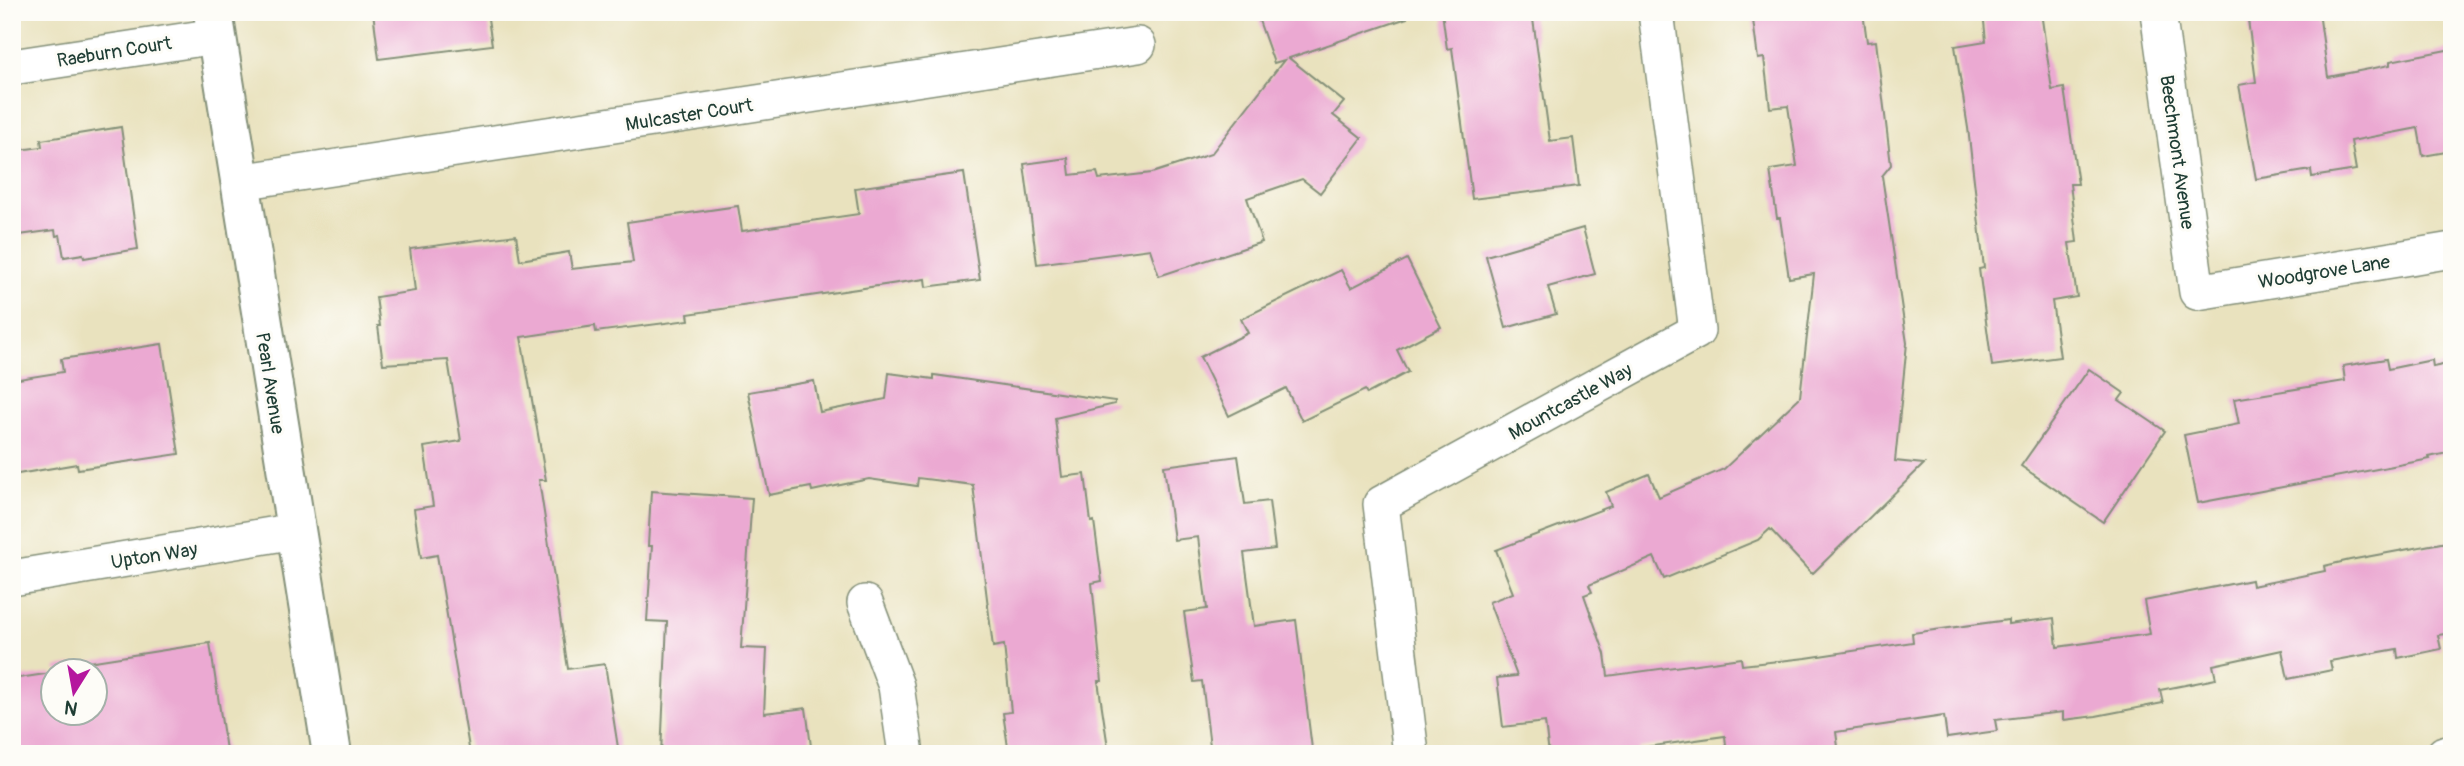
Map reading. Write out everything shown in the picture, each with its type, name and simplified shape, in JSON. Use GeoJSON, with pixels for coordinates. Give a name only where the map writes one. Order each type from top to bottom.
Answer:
{"type":"FeatureCollection","features":[{"type":"Feature","properties":{"kind":"street","name":"Mountcastle Way"},"geometry":{"type":"LineString","coordinates":[[1411,754],[1381,504],[1698,331],[1656,12]]}},
{"type":"Feature","properties":{"kind":"street","name":"Beechmont Avenue"},"geometry":{"type":"LineString","coordinates":[[2158,12],[2197,292]]}},
{"type":"Feature","properties":{"kind":"street","name":"Raeburn Court"},"geometry":{"type":"LineString","coordinates":[[12,66],[214,24]]}},
{"type":"Feature","properties":{"kind":"street","name":"Pearl Avenue"},"geometry":{"type":"LineString","coordinates":[[214,24],[332,754]]}},
{"type":"Feature","properties":{"kind":"street","name":"Mulcaster Court"},"geometry":{"type":"LineString","coordinates":[[239,182],[1138,45]]}},
{"type":"Feature","properties":{"kind":"street","name":"Woodgrove Lane"},"geometry":{"type":"LineString","coordinates":[[2197,292],[2452,250]]}},
{"type":"Feature","properties":{"kind":"street","name":"Upton Way"},"geometry":{"type":"LineString","coordinates":[[12,578],[295,531]]}},
{"type":"Feature","properties":{"kind":"street"},"geometry":{"type":"LineString","coordinates":[[865,603],[896,686],[906,754]]}},
{"type":"Feature","properties":{"kind":"street"},"geometry":{"type":"LineString","coordinates":[[2444,754],[2452,752]]}},
{"type":"Feature","properties":{"kind":"building"},"geometry":{"type":"Polygon","coordinates":[[[373,12],[487,12],[492,45],[379,59],[373,12]]]}},
{"type":"Feature","properties":{"kind":"building"},"geometry":{"type":"Polygon","coordinates":[[[1256,12],[1406,12],[1407,18],[1289,58],[1344,102],[1333,115],[1362,138],[1320,193],[1302,179],[1247,198],[1262,242],[1159,276],[1150,249],[1037,264],[1024,164],[1068,158],[1070,175],[1097,172],[1099,179],[1152,173],[1211,154],[1284,60],[1274,63],[1256,12]]]}},
{"type":"Feature","properties":{"kind":"building"},"geometry":{"type":"Polygon","coordinates":[[[1442,12],[1532,12],[1550,141],[1573,138],[1579,186],[1472,199],[1452,48],[1447,49],[1442,12]]]}},
{"type":"Feature","properties":{"kind":"building"},"geometry":{"type":"Polygon","coordinates":[[[1752,12],[1863,12],[1867,42],[1876,41],[1891,165],[1882,176],[1907,343],[1895,461],[1924,464],[1812,574],[1770,529],[1758,540],[1664,579],[1654,557],[1589,585],[1592,592],[1584,595],[1605,654],[1608,676],[1741,658],[1742,665],[1806,658],[1913,642],[1912,633],[2008,620],[2008,624],[2054,618],[2057,647],[2150,634],[2144,601],[2251,580],[2252,586],[2325,571],[2324,566],[2350,560],[2452,541],[2452,633],[2438,635],[2441,649],[2398,658],[2397,649],[2330,661],[2332,670],[2288,679],[2282,650],[2213,665],[2216,679],[2160,690],[2163,703],[2063,720],[2063,712],[1995,720],[1997,731],[1947,738],[1944,716],[1836,732],[1839,754],[1727,754],[1725,736],[1639,748],[1640,751],[1618,754],[1549,754],[1545,722],[1503,727],[1497,678],[1517,676],[1489,602],[1513,593],[1496,550],[1611,506],[1606,492],[1649,474],[1659,497],[1724,469],[1800,397],[1814,274],[1789,278],[1770,170],[1797,166],[1788,106],[1770,108],[1764,58],[1758,59],[1752,12]]]}},
{"type":"Feature","properties":{"kind":"building"},"geometry":{"type":"Polygon","coordinates":[[[1983,12],[2041,12],[2052,90],[2064,88],[2078,184],[2070,184],[2077,242],[2069,243],[2077,297],[2052,301],[2060,357],[1992,366],[1979,269],[1984,268],[1968,128],[1955,46],[1986,41],[1983,12]]]}},
{"type":"Feature","properties":{"kind":"building"},"geometry":{"type":"Polygon","coordinates":[[[2247,12],[2319,12],[2328,77],[2452,49],[2452,151],[2423,156],[2418,128],[2351,141],[2356,170],[2312,177],[2311,170],[2256,179],[2239,85],[2256,82],[2247,12]]]}},
{"type":"Feature","properties":{"kind":"building"},"geometry":{"type":"Polygon","coordinates":[[[121,127],[138,249],[84,258],[83,254],[64,257],[60,235],[56,236],[55,230],[12,236],[12,151],[42,147],[41,140],[121,127]]]}},
{"type":"Feature","properties":{"kind":"building"},"geometry":{"type":"Polygon","coordinates":[[[964,173],[980,280],[926,287],[925,279],[688,314],[689,320],[596,332],[595,326],[521,337],[546,480],[539,480],[568,669],[605,664],[619,754],[470,754],[437,555],[421,558],[414,509],[433,506],[424,447],[461,441],[448,360],[383,364],[378,326],[376,297],[415,291],[410,249],[516,235],[520,260],[569,252],[572,269],[633,262],[627,222],[738,206],[742,231],[859,214],[855,188],[964,173]]]}},
{"type":"Feature","properties":{"kind":"building"},"geometry":{"type":"Polygon","coordinates":[[[1583,228],[1595,274],[1548,287],[1556,314],[1506,328],[1486,256],[1583,228]]]}},
{"type":"Feature","properties":{"kind":"building"},"geometry":{"type":"Polygon","coordinates":[[[1407,259],[1441,327],[1397,350],[1408,372],[1367,394],[1365,390],[1302,421],[1286,388],[1229,416],[1200,357],[1248,333],[1241,319],[1341,270],[1351,288],[1407,259]]]}},
{"type":"Feature","properties":{"kind":"building"},"geometry":{"type":"Polygon","coordinates":[[[162,344],[179,454],[78,469],[77,464],[12,475],[12,380],[63,372],[61,359],[162,344]]]}},
{"type":"Feature","properties":{"kind":"building"},"geometry":{"type":"Polygon","coordinates":[[[2386,359],[2388,369],[2432,360],[2433,367],[2452,363],[2452,452],[2429,457],[2430,459],[2198,503],[2184,435],[2239,424],[2234,399],[2345,381],[2343,366],[2386,359]]]}},
{"type":"Feature","properties":{"kind":"building"},"geometry":{"type":"Polygon","coordinates":[[[2089,369],[2124,393],[2119,400],[2165,431],[2103,522],[2021,466],[2089,369]]]}},
{"type":"Feature","properties":{"kind":"building"},"geometry":{"type":"Polygon","coordinates":[[[889,373],[934,379],[934,375],[1115,401],[1115,404],[1055,418],[1062,477],[1085,474],[1091,522],[1094,521],[1102,581],[1092,583],[1102,681],[1098,681],[1109,754],[1009,754],[1003,713],[1011,712],[1004,645],[993,647],[973,485],[918,478],[917,486],[869,479],[812,491],[811,487],[769,495],[748,392],[814,381],[820,412],[886,399],[889,373]]]}},
{"type":"Feature","properties":{"kind":"building"},"geometry":{"type":"Polygon","coordinates":[[[1238,456],[1245,504],[1269,501],[1275,549],[1244,553],[1254,626],[1296,620],[1312,749],[1271,754],[1211,754],[1202,681],[1194,682],[1184,612],[1207,609],[1198,537],[1174,540],[1164,466],[1238,456]]]}},
{"type":"Feature","properties":{"kind":"building"},"geometry":{"type":"Polygon","coordinates":[[[651,491],[752,498],[741,648],[767,649],[764,713],[806,708],[812,754],[661,754],[667,622],[647,621],[652,546],[648,546],[651,491]]]}},
{"type":"Feature","properties":{"kind":"building"},"geometry":{"type":"Polygon","coordinates":[[[210,643],[226,750],[205,754],[12,754],[12,679],[38,675],[38,728],[108,728],[108,659],[210,643]]]}}]}
